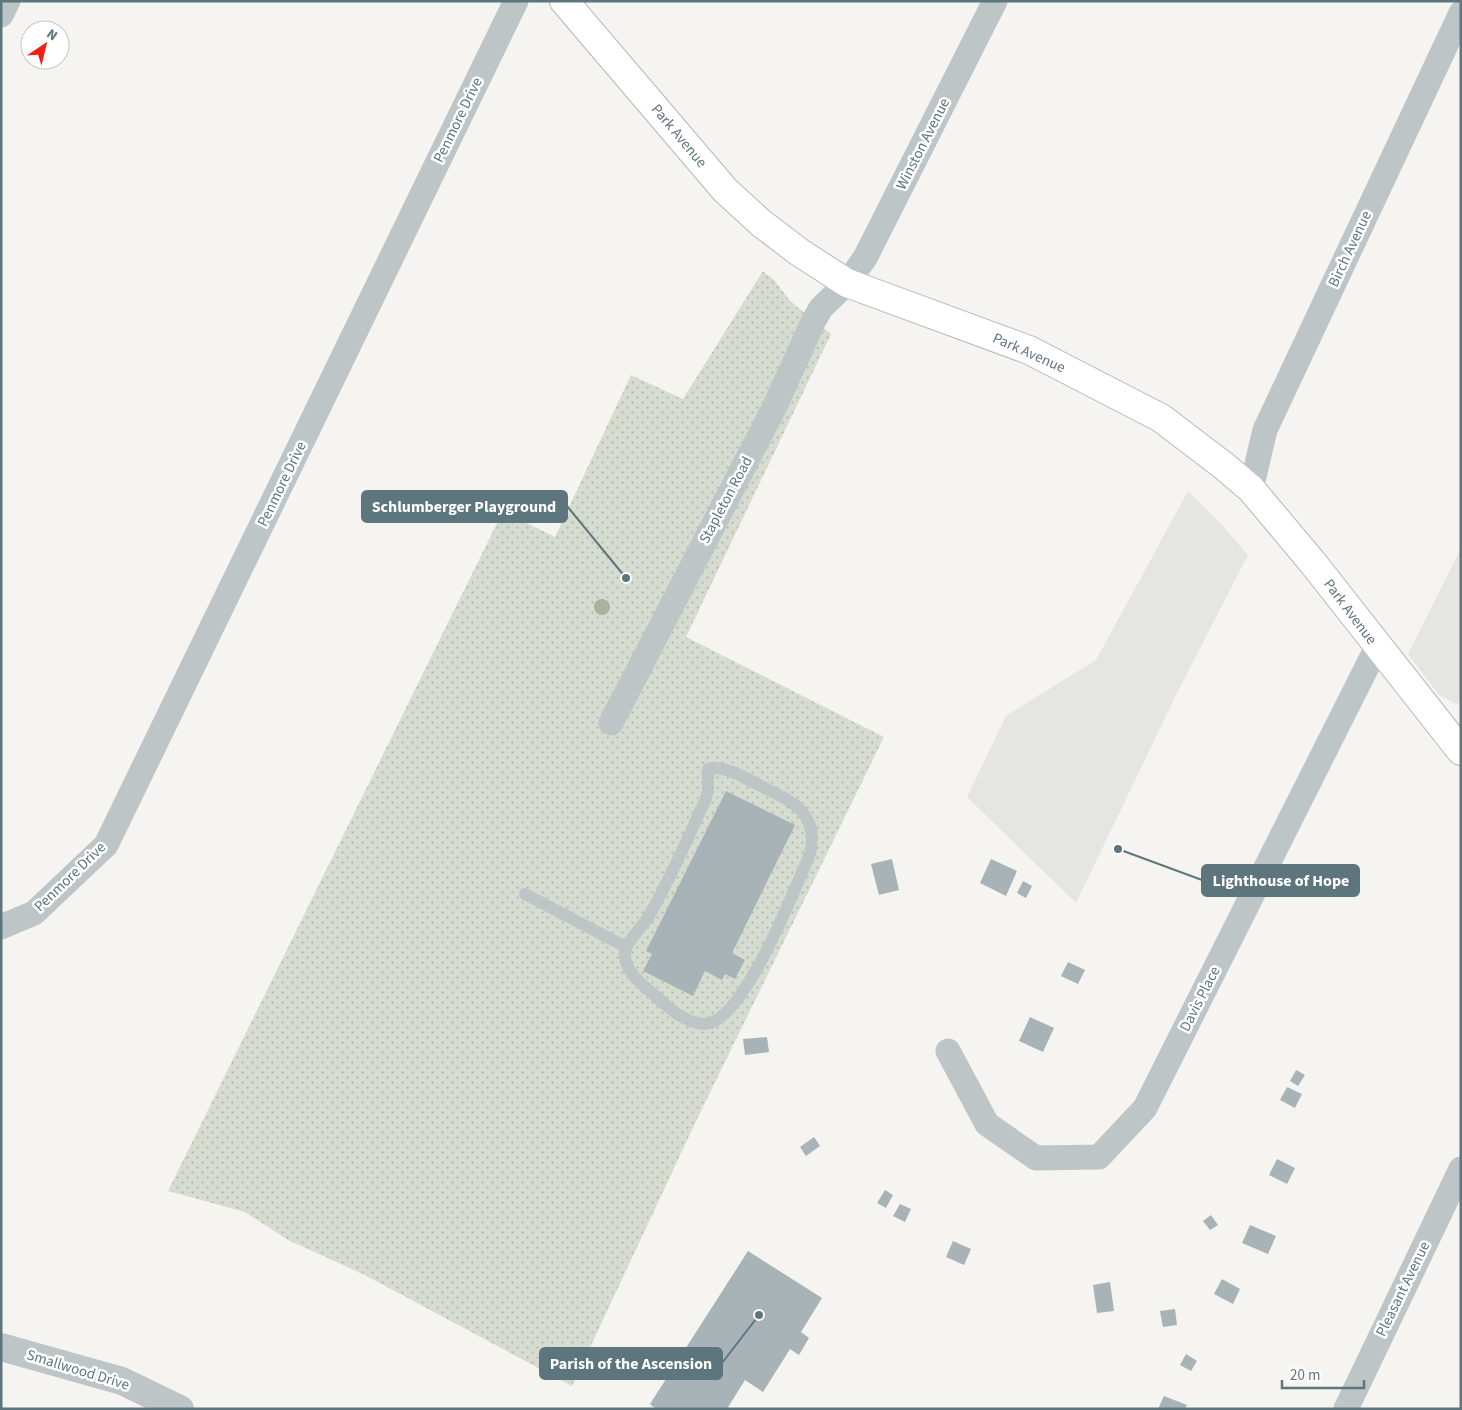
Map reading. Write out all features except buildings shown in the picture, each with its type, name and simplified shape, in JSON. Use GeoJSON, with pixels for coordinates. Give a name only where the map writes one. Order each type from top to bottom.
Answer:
{"type":"FeatureCollection","features":[{"type":"Feature","properties":{"kind":"main road","name":"Park Avenue"},"geometry":{"type":"LineString","coordinates":[[564,1],[724,190],[761,223],[798,252],[847,283],[1029,350],[1161,418],[1195,441],[1251,489],[1313,563],[1377,647],[1461,751]]}},
{"type":"Feature","properties":{"kind":"street"},"geometry":{"type":"LineString","coordinates":[[1,15],[8,1]]}},
{"type":"Feature","properties":{"kind":"street","name":"Penmore Drive"},"geometry":{"type":"LineString","coordinates":[[1,928],[34,913],[106,845],[516,1]]}},
{"type":"Feature","properties":{"kind":"street","name":"Winston Avenue"},"geometry":{"type":"LineString","coordinates":[[847,283],[870,250],[995,1]]}},
{"type":"Feature","properties":{"kind":"street","name":"Birch Avenue"},"geometry":{"type":"LineString","coordinates":[[1251,489],[1265,430],[1461,13]]}},
{"type":"Feature","properties":{"kind":"street","name":"Stapleton Road"},"geometry":{"type":"LineString","coordinates":[[611,723],[775,406],[813,322],[821,308],[847,283]]}},
{"type":"Feature","properties":{"kind":"street","name":"Davis Place"},"geometry":{"type":"LineString","coordinates":[[948,1051],[987,1124],[1036,1158],[1099,1157],[1145,1108],[1377,647]]}},
{"type":"Feature","properties":{"kind":"street","name":"Pleasant Avenue"},"geometry":{"type":"LineString","coordinates":[[1346,1409],[1461,1169]]}},
{"type":"Feature","properties":{"kind":"street","name":"Smallwood Drive"},"geometry":{"type":"LineString","coordinates":[[1,1347],[122,1381],[180,1409]]}},
{"type":"Feature","properties":{"kind":"lane"},"geometry":{"type":"LineString","coordinates":[[708,769],[731,770],[792,802],[800,809],[812,830],[813,842],[810,854],[747,987],[737,1002],[717,1022],[695,1023],[673,1010],[632,976],[626,956],[626,947],[656,904],[705,801],[709,785],[708,769]]}},
{"type":"Feature","properties":{"kind":"lane"},"geometry":{"type":"LineString","coordinates":[[525,894],[626,947]]}},
{"type":"Feature","properties":{"kind":"shaded area"},"geometry":{"type":"Polygon","coordinates":[[[763,271],[775,281],[791,302],[831,334],[686,637],[884,737],[698,1117],[572,1386],[363,1274],[288,1240],[245,1212],[168,1191],[503,511],[555,537],[631,375],[683,399],[763,271]]]}},
{"type":"Feature","properties":{"kind":"shaded area"},"geometry":{"type":"Polygon","coordinates":[[[1188,491],[1225,528],[1248,555],[1177,693],[1076,903],[967,797],[1006,716],[1096,660],[1188,491]]]}},
{"type":"Feature","properties":{"kind":"shaded area"},"geometry":{"type":"Polygon","coordinates":[[[1461,548],[1461,703],[1456,704],[1439,695],[1408,654],[1461,548]]]}},
{"type":"Feature","properties":{"kind":"place","name":"Schlumberger Playground"},"geometry":{"type":"Point","coordinates":[626,578]}},
{"type":"Feature","properties":{"kind":"place","name":"Lighthouse of Hope"},"geometry":{"type":"Point","coordinates":[1118,849]}},
{"type":"Feature","properties":{"kind":"place","name":"Parish of the Ascension"},"geometry":{"type":"Point","coordinates":[759,1315]}}]}
